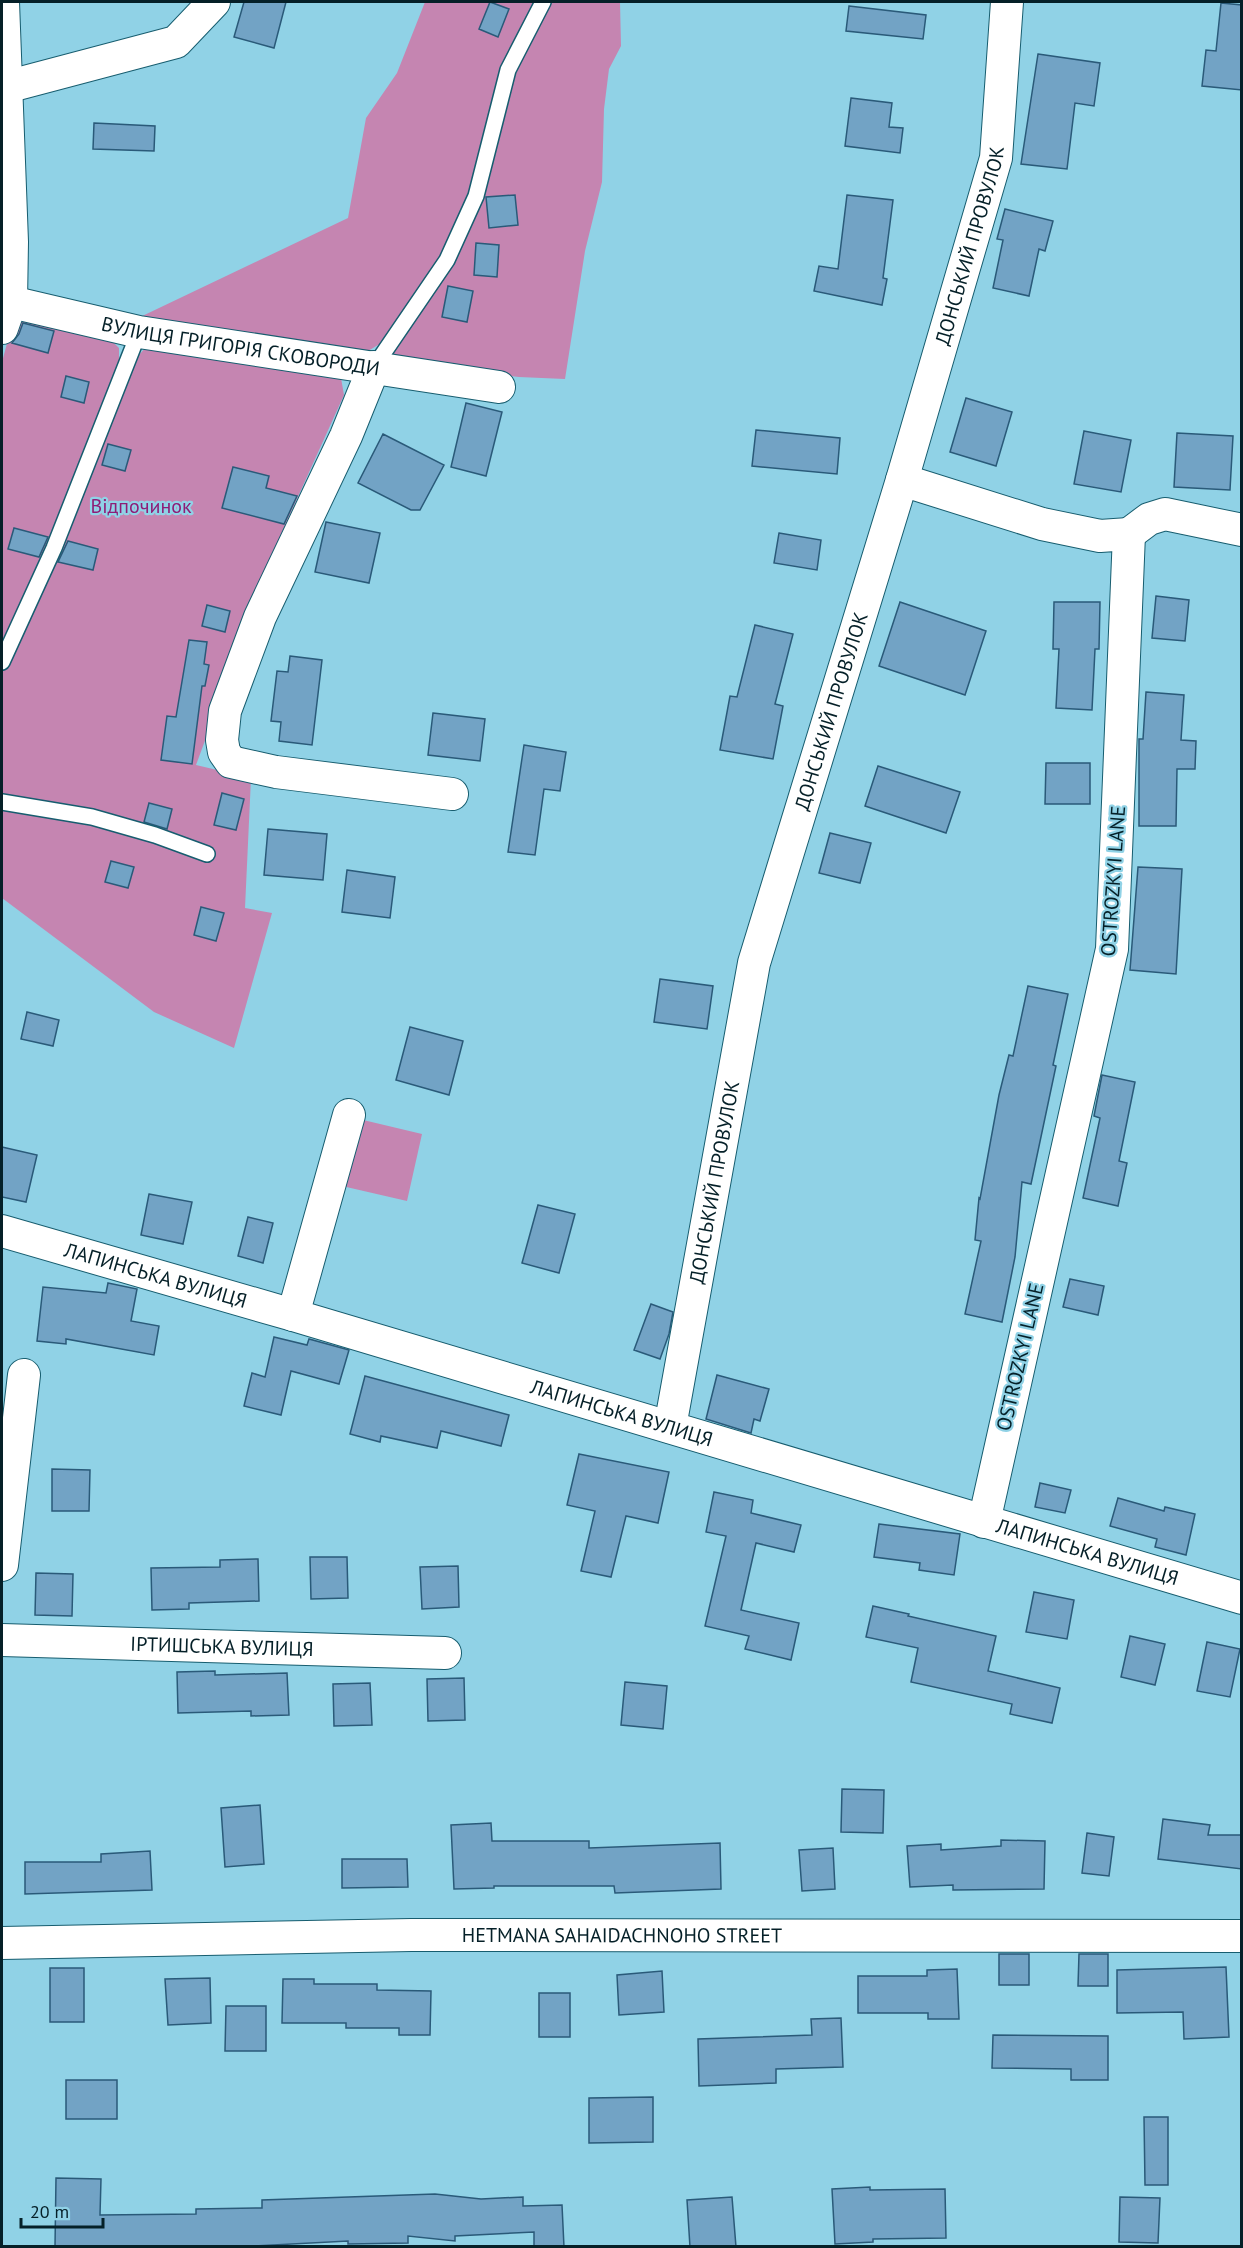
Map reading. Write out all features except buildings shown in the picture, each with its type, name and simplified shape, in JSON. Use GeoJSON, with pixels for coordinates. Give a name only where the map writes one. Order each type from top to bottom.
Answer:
{"type":"FeatureCollection","features":[{"type":"Feature","properties":{"kind":"street"},"geometry":{"type":"LineString","coordinates":[[3,2],[12,242],[6,315]]}},
{"type":"Feature","properties":{"kind":"street"},"geometry":{"type":"LineString","coordinates":[[6,87],[176,42],[214,2]]}},
{"type":"Feature","properties":{"kind":"street","name":"ДОНСЬКИЙ ПРОВУЛОК"},"geometry":{"type":"LineString","coordinates":[[670,1427],[754,963],[902,480],[996,158],[1007,2]]}},
{"type":"Feature","properties":{"kind":"street","name":"ВУЛИЦЯ ГРИГОРІЯ СКОВОРОДИ"},"geometry":{"type":"LineString","coordinates":[[6,315],[139,332],[499,387]]}},
{"type":"Feature","properties":{"kind":"street"},"geometry":{"type":"LineString","coordinates":[[374,367],[345,436],[260,617],[225,711],[222,740],[224,752],[231,762],[276,772],[452,794]]}},
{"type":"Feature","properties":{"kind":"street"},"geometry":{"type":"LineString","coordinates":[[902,480],[1042,524],[1100,536],[1129,534],[1149,519],[1165,514],[1242,530]]}},
{"type":"Feature","properties":{"kind":"street","name":"OSTROZKYI LANE"},"geometry":{"type":"LineString","coordinates":[[984,1522],[1112,950],[1129,534]]}},
{"type":"Feature","properties":{"kind":"street"},"geometry":{"type":"LineString","coordinates":[[293,1315],[349,1115]]}},
{"type":"Feature","properties":{"kind":"street","name":"ЛАПИНСЬКА ВУЛИЦЯ"},"geometry":{"type":"LineString","coordinates":[[2,1231],[293,1315],[1242,1598]]}},
{"type":"Feature","properties":{"kind":"street"},"geometry":{"type":"LineString","coordinates":[[2,1565],[24,1375]]}},
{"type":"Feature","properties":{"kind":"street","name":"ІРТИШСЬКА ВУЛИЦЯ"},"geometry":{"type":"LineString","coordinates":[[2,1640],[445,1653]]}},
{"type":"Feature","properties":{"kind":"street","name":"HETMANA SAHAIDACHNOHO STREET"},"geometry":{"type":"LineString","coordinates":[[2,1943],[411,1935],[1242,1936]]}},
{"type":"Feature","properties":{"kind":"lane"},"geometry":{"type":"LineString","coordinates":[[374,367],[447,260],[476,196],[508,70],[543,2]]}},
{"type":"Feature","properties":{"kind":"lane"},"geometry":{"type":"LineString","coordinates":[[2,662],[54,548],[139,332]]}},
{"type":"Feature","properties":{"kind":"lane"},"geometry":{"type":"LineString","coordinates":[[2,802],[92,817],[155,835],[207,854]]}},
{"type":"Feature","properties":{"kind":"green space"},"geometry":{"type":"Polygon","coordinates":[[[425,2],[620,2],[621,46],[609,69],[604,109],[602,182],[585,251],[565,379],[519,377],[411,364],[378,345],[363,354],[136,319],[348,218],[366,118],[397,73],[425,2]]]}},
{"type":"Feature","properties":{"kind":"green space","name":"Відпочинок"},"geometry":{"type":"Polygon","coordinates":[[[15,314],[103,332],[119,348],[119,362],[135,365],[138,356],[147,346],[341,378],[344,395],[282,532],[196,765],[251,778],[245,908],[272,913],[234,1048],[154,1012],[2,898],[2,362],[15,314]]]}},
{"type":"Feature","properties":{"kind":"green space"},"geometry":{"type":"Polygon","coordinates":[[[359,1119],[422,1134],[407,1201],[342,1186],[359,1119]]]}}]}
